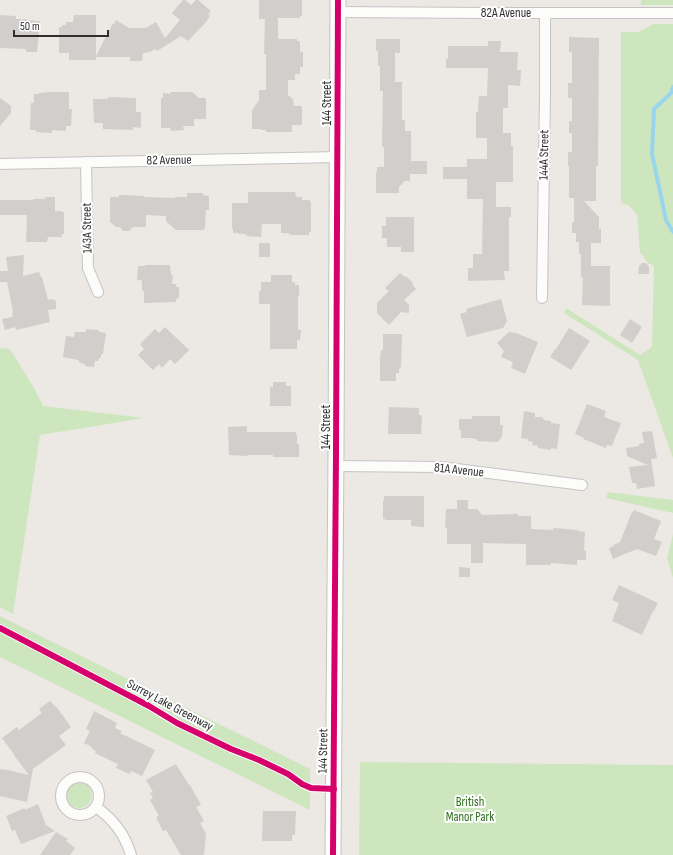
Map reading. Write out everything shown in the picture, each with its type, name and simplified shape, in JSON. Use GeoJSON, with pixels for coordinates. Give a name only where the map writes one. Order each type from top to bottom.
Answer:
{"type":"FeatureCollection","features":[{"type":"Feature","properties":{"kind":"main road","name":"144 Street"},"geometry":{"type":"LineString","coordinates":[[333,855],[338,6]]}},
{"type":"Feature","properties":{"kind":"street","name":"82A Avenue"},"geometry":{"type":"LineString","coordinates":[[338,6],[545,12],[673,13]]}},
{"type":"Feature","properties":{"kind":"street","name":"144A Street"},"geometry":{"type":"LineString","coordinates":[[542,298],[545,12]]}},
{"type":"Feature","properties":{"kind":"street","name":"82 Avenue"},"geometry":{"type":"LineString","coordinates":[[0,164],[338,157]]}},
{"type":"Feature","properties":{"kind":"street","name":"143A Street"},"geometry":{"type":"LineString","coordinates":[[86,162],[88,268],[98,292]]}},
{"type":"Feature","properties":{"kind":"street","name":"81A Avenue"},"geometry":{"type":"LineString","coordinates":[[336,466],[441,467],[582,485]]}},
{"type":"Feature","properties":{"kind":"street"},"geometry":{"type":"LineString","coordinates":[[96,807],[106,814],[116,825],[124,836],[131,855]]}},
{"type":"Feature","properties":{"kind":"green space"},"geometry":{"type":"Polygon","coordinates":[[[641,0],[673,0],[673,5],[641,5],[641,0]]]}},
{"type":"Feature","properties":{"kind":"green space"},"geometry":{"type":"Polygon","coordinates":[[[653,24],[673,24],[673,458],[638,360],[564,313],[566,308],[640,355],[652,347],[654,266],[648,263],[640,252],[637,215],[628,205],[621,203],[621,32],[639,32],[653,24]]]}},
{"type":"Feature","properties":{"kind":"green space"},"geometry":{"type":"Polygon","coordinates":[[[0,348],[10,349],[34,388],[43,406],[144,418],[40,435],[13,614],[0,607],[0,348]]]}},
{"type":"Feature","properties":{"kind":"green space"},"geometry":{"type":"Polygon","coordinates":[[[608,492],[673,500],[673,513],[606,498],[608,492]]]}},
{"type":"Feature","properties":{"kind":"green space"},"geometry":{"type":"Polygon","coordinates":[[[673,534],[673,578],[667,558],[673,534]]]}},
{"type":"Feature","properties":{"kind":"green space"},"geometry":{"type":"Polygon","coordinates":[[[0,616],[310,769],[310,810],[0,657],[0,616]]]}},
{"type":"Feature","properties":{"kind":"green space","name":"British Manor Park"},"geometry":{"type":"Polygon","coordinates":[[[360,762],[673,765],[673,855],[359,855],[360,762]]]}},
{"type":"Feature","properties":{"kind":"green space"},"geometry":{"type":"Polygon","coordinates":[[[79,782],[88,786],[92,795],[88,804],[79,808],[70,804],[66,795],[70,786],[79,782]]]}},
{"type":"Feature","properties":{"kind":"building"},"geometry":{"type":"Polygon","coordinates":[[[183,0],[191,5],[198,0],[211,11],[208,14],[210,16],[188,41],[181,36],[157,51],[156,49],[143,53],[142,61],[130,61],[130,57],[96,57],[96,60],[69,60],[69,53],[59,53],[59,27],[66,25],[66,22],[73,22],[74,15],[96,15],[96,56],[116,20],[129,28],[146,28],[156,22],[165,38],[180,20],[172,13],[183,0]]]}},
{"type":"Feature","properties":{"kind":"building"},"geometry":{"type":"Polygon","coordinates":[[[259,0],[302,0],[302,16],[300,16],[300,18],[278,18],[278,39],[297,39],[297,41],[300,41],[300,52],[303,52],[303,67],[300,67],[300,74],[295,74],[295,80],[288,80],[288,95],[293,99],[294,106],[302,106],[302,125],[292,125],[292,132],[266,132],[266,130],[252,129],[252,110],[259,100],[259,90],[266,90],[266,54],[264,54],[265,19],[259,19],[259,0]]]}},
{"type":"Feature","properties":{"kind":"building"},"geometry":{"type":"Polygon","coordinates":[[[0,15],[16,16],[16,19],[27,19],[27,21],[40,21],[37,52],[26,52],[26,49],[0,48],[0,15]]]}},
{"type":"Feature","properties":{"kind":"building"},"geometry":{"type":"Polygon","coordinates":[[[569,37],[599,38],[598,166],[596,166],[596,201],[584,201],[599,217],[601,243],[591,243],[591,266],[610,266],[610,306],[582,305],[583,278],[581,276],[581,254],[579,254],[579,242],[576,242],[576,233],[572,233],[572,222],[574,222],[574,198],[569,198],[568,152],[572,152],[572,133],[569,133],[569,121],[572,121],[572,98],[568,98],[568,83],[572,83],[572,52],[569,52],[569,37]]]}},
{"type":"Feature","properties":{"kind":"building"},"geometry":{"type":"Polygon","coordinates":[[[376,39],[400,39],[400,53],[395,53],[395,82],[402,82],[402,120],[405,120],[405,131],[411,131],[411,161],[427,161],[427,174],[410,174],[410,181],[405,181],[399,187],[399,193],[376,193],[376,172],[377,167],[384,167],[384,147],[382,147],[383,91],[380,91],[380,66],[378,66],[376,39]]]}},
{"type":"Feature","properties":{"kind":"building"},"geometry":{"type":"Polygon","coordinates":[[[488,41],[501,41],[500,52],[518,52],[517,70],[521,70],[520,86],[508,85],[508,108],[503,108],[503,133],[511,133],[511,146],[513,146],[513,182],[496,182],[496,207],[511,207],[511,217],[509,217],[509,271],[504,271],[505,280],[468,281],[468,268],[473,268],[473,254],[482,254],[483,199],[467,199],[467,179],[443,179],[443,167],[467,167],[467,159],[487,159],[487,138],[476,138],[476,112],[478,112],[479,96],[487,96],[488,68],[446,68],[446,59],[448,59],[448,46],[488,46],[488,41]]]}},
{"type":"Feature","properties":{"kind":"building"},"geometry":{"type":"Polygon","coordinates":[[[69,92],[69,109],[72,109],[71,126],[66,126],[66,131],[52,130],[52,133],[30,130],[31,103],[34,103],[34,94],[69,92]]]}},
{"type":"Feature","properties":{"kind":"building"},"geometry":{"type":"Polygon","coordinates":[[[171,92],[192,92],[198,98],[206,98],[206,119],[194,119],[194,126],[183,126],[184,130],[171,131],[170,128],[161,128],[161,98],[163,98],[163,93],[170,94],[171,92]]]}},
{"type":"Feature","properties":{"kind":"building"},"geometry":{"type":"Polygon","coordinates":[[[109,97],[136,98],[136,112],[141,112],[141,128],[133,127],[133,130],[103,129],[103,123],[94,123],[93,99],[107,99],[109,97]]]}},
{"type":"Feature","properties":{"kind":"building"},"geometry":{"type":"Polygon","coordinates":[[[0,98],[11,106],[11,113],[0,126],[0,98]]]}},
{"type":"Feature","properties":{"kind":"building"},"geometry":{"type":"Polygon","coordinates":[[[248,192],[295,192],[296,197],[302,197],[302,200],[310,200],[311,232],[309,232],[309,235],[291,235],[288,233],[281,233],[281,224],[262,224],[261,237],[233,233],[232,203],[248,203],[248,192]]]}},
{"type":"Feature","properties":{"kind":"building"},"geometry":{"type":"Polygon","coordinates":[[[187,193],[203,193],[203,195],[209,196],[209,210],[206,210],[204,230],[176,230],[166,221],[166,216],[146,215],[146,227],[133,227],[129,231],[123,231],[120,227],[116,227],[110,222],[110,197],[119,197],[119,195],[175,198],[187,197],[187,193]]]}},
{"type":"Feature","properties":{"kind":"building"},"geometry":{"type":"Polygon","coordinates":[[[45,197],[55,197],[55,211],[64,212],[64,234],[62,234],[62,237],[48,237],[47,242],[26,242],[27,215],[0,215],[0,200],[33,200],[45,199],[45,197]]]}},
{"type":"Feature","properties":{"kind":"building"},"geometry":{"type":"Polygon","coordinates":[[[386,217],[414,217],[414,252],[401,252],[401,247],[387,247],[387,238],[382,238],[382,226],[386,226],[386,217]]]}},
{"type":"Feature","properties":{"kind":"building"},"geometry":{"type":"Polygon","coordinates":[[[259,243],[270,243],[270,257],[259,257],[259,243]]]}},
{"type":"Feature","properties":{"kind":"building"},"geometry":{"type":"Polygon","coordinates":[[[24,255],[23,276],[39,272],[42,277],[48,300],[52,299],[56,301],[56,309],[48,310],[50,322],[16,330],[15,327],[5,330],[2,319],[13,317],[13,312],[7,282],[0,282],[0,271],[8,271],[6,257],[24,255]]]}},
{"type":"Feature","properties":{"kind":"building"},"geometry":{"type":"Polygon","coordinates":[[[642,263],[646,263],[649,267],[649,274],[638,274],[639,266],[642,263]]]}},
{"type":"Feature","properties":{"kind":"building"},"geometry":{"type":"Polygon","coordinates":[[[170,265],[171,275],[173,275],[172,284],[176,284],[176,287],[179,287],[179,298],[176,299],[176,302],[144,303],[142,281],[137,280],[138,266],[170,265]]]}},
{"type":"Feature","properties":{"kind":"building"},"geometry":{"type":"Polygon","coordinates":[[[400,273],[405,277],[406,276],[413,283],[412,284],[416,289],[404,300],[409,305],[409,313],[401,312],[389,325],[377,313],[377,303],[389,291],[385,288],[400,273]]]}},
{"type":"Feature","properties":{"kind":"building"},"geometry":{"type":"Polygon","coordinates":[[[271,275],[292,275],[292,282],[295,282],[295,285],[299,285],[298,330],[301,330],[300,340],[297,340],[297,349],[270,349],[270,304],[259,304],[259,291],[261,291],[261,282],[271,282],[271,275]]]}},
{"type":"Feature","properties":{"kind":"building"},"geometry":{"type":"Polygon","coordinates":[[[501,299],[507,321],[503,328],[467,337],[460,314],[467,312],[466,309],[501,299]]]}},
{"type":"Feature","properties":{"kind":"building"},"geometry":{"type":"Polygon","coordinates":[[[630,319],[642,327],[632,343],[620,335],[630,319]]]}},
{"type":"Feature","properties":{"kind":"building"},"geometry":{"type":"Polygon","coordinates":[[[165,327],[189,350],[175,364],[170,359],[162,368],[159,364],[153,370],[138,355],[144,349],[140,344],[155,329],[159,333],[165,327]]]}},
{"type":"Feature","properties":{"kind":"building"},"geometry":{"type":"Polygon","coordinates":[[[569,328],[590,341],[571,370],[550,357],[569,328]]]}},
{"type":"Feature","properties":{"kind":"building"},"geometry":{"type":"Polygon","coordinates":[[[86,329],[99,330],[99,332],[106,333],[103,354],[101,354],[101,358],[99,358],[98,361],[95,361],[94,367],[85,366],[85,364],[80,363],[78,360],[63,357],[66,336],[74,337],[75,332],[86,332],[86,329]]]}},
{"type":"Feature","properties":{"kind":"building"},"geometry":{"type":"Polygon","coordinates":[[[509,332],[516,333],[538,342],[525,374],[511,368],[513,362],[501,357],[504,351],[497,343],[509,332]]]}},
{"type":"Feature","properties":{"kind":"building"},"geometry":{"type":"Polygon","coordinates":[[[383,334],[402,334],[401,367],[399,369],[399,373],[396,373],[396,381],[380,381],[380,359],[381,350],[383,350],[383,334]]]}},
{"type":"Feature","properties":{"kind":"building"},"geometry":{"type":"Polygon","coordinates":[[[273,382],[286,382],[286,386],[291,386],[291,406],[270,406],[270,387],[273,387],[273,382]]]}},
{"type":"Feature","properties":{"kind":"building"},"geometry":{"type":"Polygon","coordinates":[[[587,404],[606,411],[604,417],[621,423],[612,446],[607,445],[606,448],[583,439],[584,438],[575,434],[587,404]]]}},
{"type":"Feature","properties":{"kind":"building"},"geometry":{"type":"Polygon","coordinates":[[[389,407],[419,408],[419,415],[422,415],[421,434],[388,434],[389,407]]]}},
{"type":"Feature","properties":{"kind":"building"},"geometry":{"type":"Polygon","coordinates":[[[524,411],[535,413],[535,417],[542,417],[544,420],[551,421],[551,423],[560,424],[557,449],[551,448],[551,450],[538,448],[538,446],[532,445],[533,442],[528,441],[528,439],[521,438],[524,411]]]}},
{"type":"Feature","properties":{"kind":"building"},"geometry":{"type":"Polygon","coordinates":[[[472,416],[500,416],[500,425],[503,425],[502,436],[498,442],[477,441],[477,439],[473,438],[461,438],[459,419],[472,419],[472,416]]]}},
{"type":"Feature","properties":{"kind":"building"},"geometry":{"type":"Polygon","coordinates":[[[247,426],[247,432],[296,432],[297,444],[299,444],[299,457],[273,457],[273,455],[229,455],[228,427],[247,426]]]}},
{"type":"Feature","properties":{"kind":"building"},"geometry":{"type":"Polygon","coordinates":[[[652,431],[657,458],[651,459],[655,486],[637,489],[636,483],[632,483],[629,467],[648,465],[627,456],[626,448],[639,446],[639,444],[644,443],[642,432],[652,431]]]}},
{"type":"Feature","properties":{"kind":"building"},"geometry":{"type":"Polygon","coordinates":[[[384,496],[424,496],[424,527],[411,526],[411,520],[383,519],[384,496]]]}},
{"type":"Feature","properties":{"kind":"building"},"geometry":{"type":"Polygon","coordinates":[[[457,500],[468,500],[468,509],[477,509],[482,515],[518,514],[518,516],[531,516],[531,529],[553,530],[553,528],[585,532],[584,550],[586,551],[586,560],[577,560],[577,565],[551,563],[551,565],[526,565],[526,544],[483,543],[483,563],[471,563],[471,544],[447,544],[447,528],[445,528],[446,509],[457,509],[457,500]]]}},
{"type":"Feature","properties":{"kind":"building"},"geometry":{"type":"Polygon","coordinates":[[[634,510],[661,521],[654,539],[662,542],[656,556],[637,549],[613,559],[609,548],[620,542],[634,510]]]}},
{"type":"Feature","properties":{"kind":"building"},"geometry":{"type":"Polygon","coordinates":[[[459,567],[470,568],[470,577],[459,577],[459,567]]]}},
{"type":"Feature","properties":{"kind":"building"},"geometry":{"type":"Polygon","coordinates":[[[619,585],[658,603],[642,635],[612,621],[619,603],[612,600],[619,585]]]}},
{"type":"Feature","properties":{"kind":"building"},"geometry":{"type":"Polygon","coordinates":[[[50,701],[71,727],[59,736],[66,745],[33,769],[27,802],[0,796],[0,769],[29,775],[2,738],[17,727],[19,730],[42,713],[39,709],[50,701]]]}},
{"type":"Feature","properties":{"kind":"building"},"geometry":{"type":"Polygon","coordinates":[[[94,711],[117,723],[115,728],[122,731],[120,733],[155,750],[142,776],[131,771],[130,774],[116,768],[118,764],[95,753],[96,751],[91,748],[92,747],[84,743],[90,731],[86,729],[94,711]]]}},
{"type":"Feature","properties":{"kind":"building"},"geometry":{"type":"Polygon","coordinates":[[[176,764],[201,805],[196,807],[204,821],[200,823],[206,834],[204,855],[181,855],[166,830],[163,831],[156,817],[159,816],[150,800],[153,798],[150,793],[153,792],[146,780],[176,764]]]}},
{"type":"Feature","properties":{"kind":"building"},"geometry":{"type":"Polygon","coordinates":[[[38,804],[46,825],[55,831],[21,844],[15,830],[12,831],[6,816],[38,804]]]}},
{"type":"Feature","properties":{"kind":"building"},"geometry":{"type":"Polygon","coordinates":[[[263,811],[296,811],[295,835],[292,835],[292,841],[262,841],[263,811]]]}},
{"type":"Feature","properties":{"kind":"building"},"geometry":{"type":"Polygon","coordinates":[[[56,832],[68,839],[66,841],[75,848],[70,855],[40,855],[56,832]]]}},
{"type":"Feature","properties":{"kind":"waterway"},"geometry":{"type":"LineString","coordinates":[[673,87],[671,93],[654,109],[652,154],[666,220],[673,232]]}},
{"type":"Feature","properties":{"kind":"cycle path"},"geometry":{"type":"LineString","coordinates":[[333,855],[338,0]]}},
{"type":"Feature","properties":{"kind":"cycle path","name":"Surrey Lake Greenway"},"geometry":{"type":"LineString","coordinates":[[0,628],[149,706],[177,723],[288,774],[302,784],[311,788],[334,789]]}}]}
